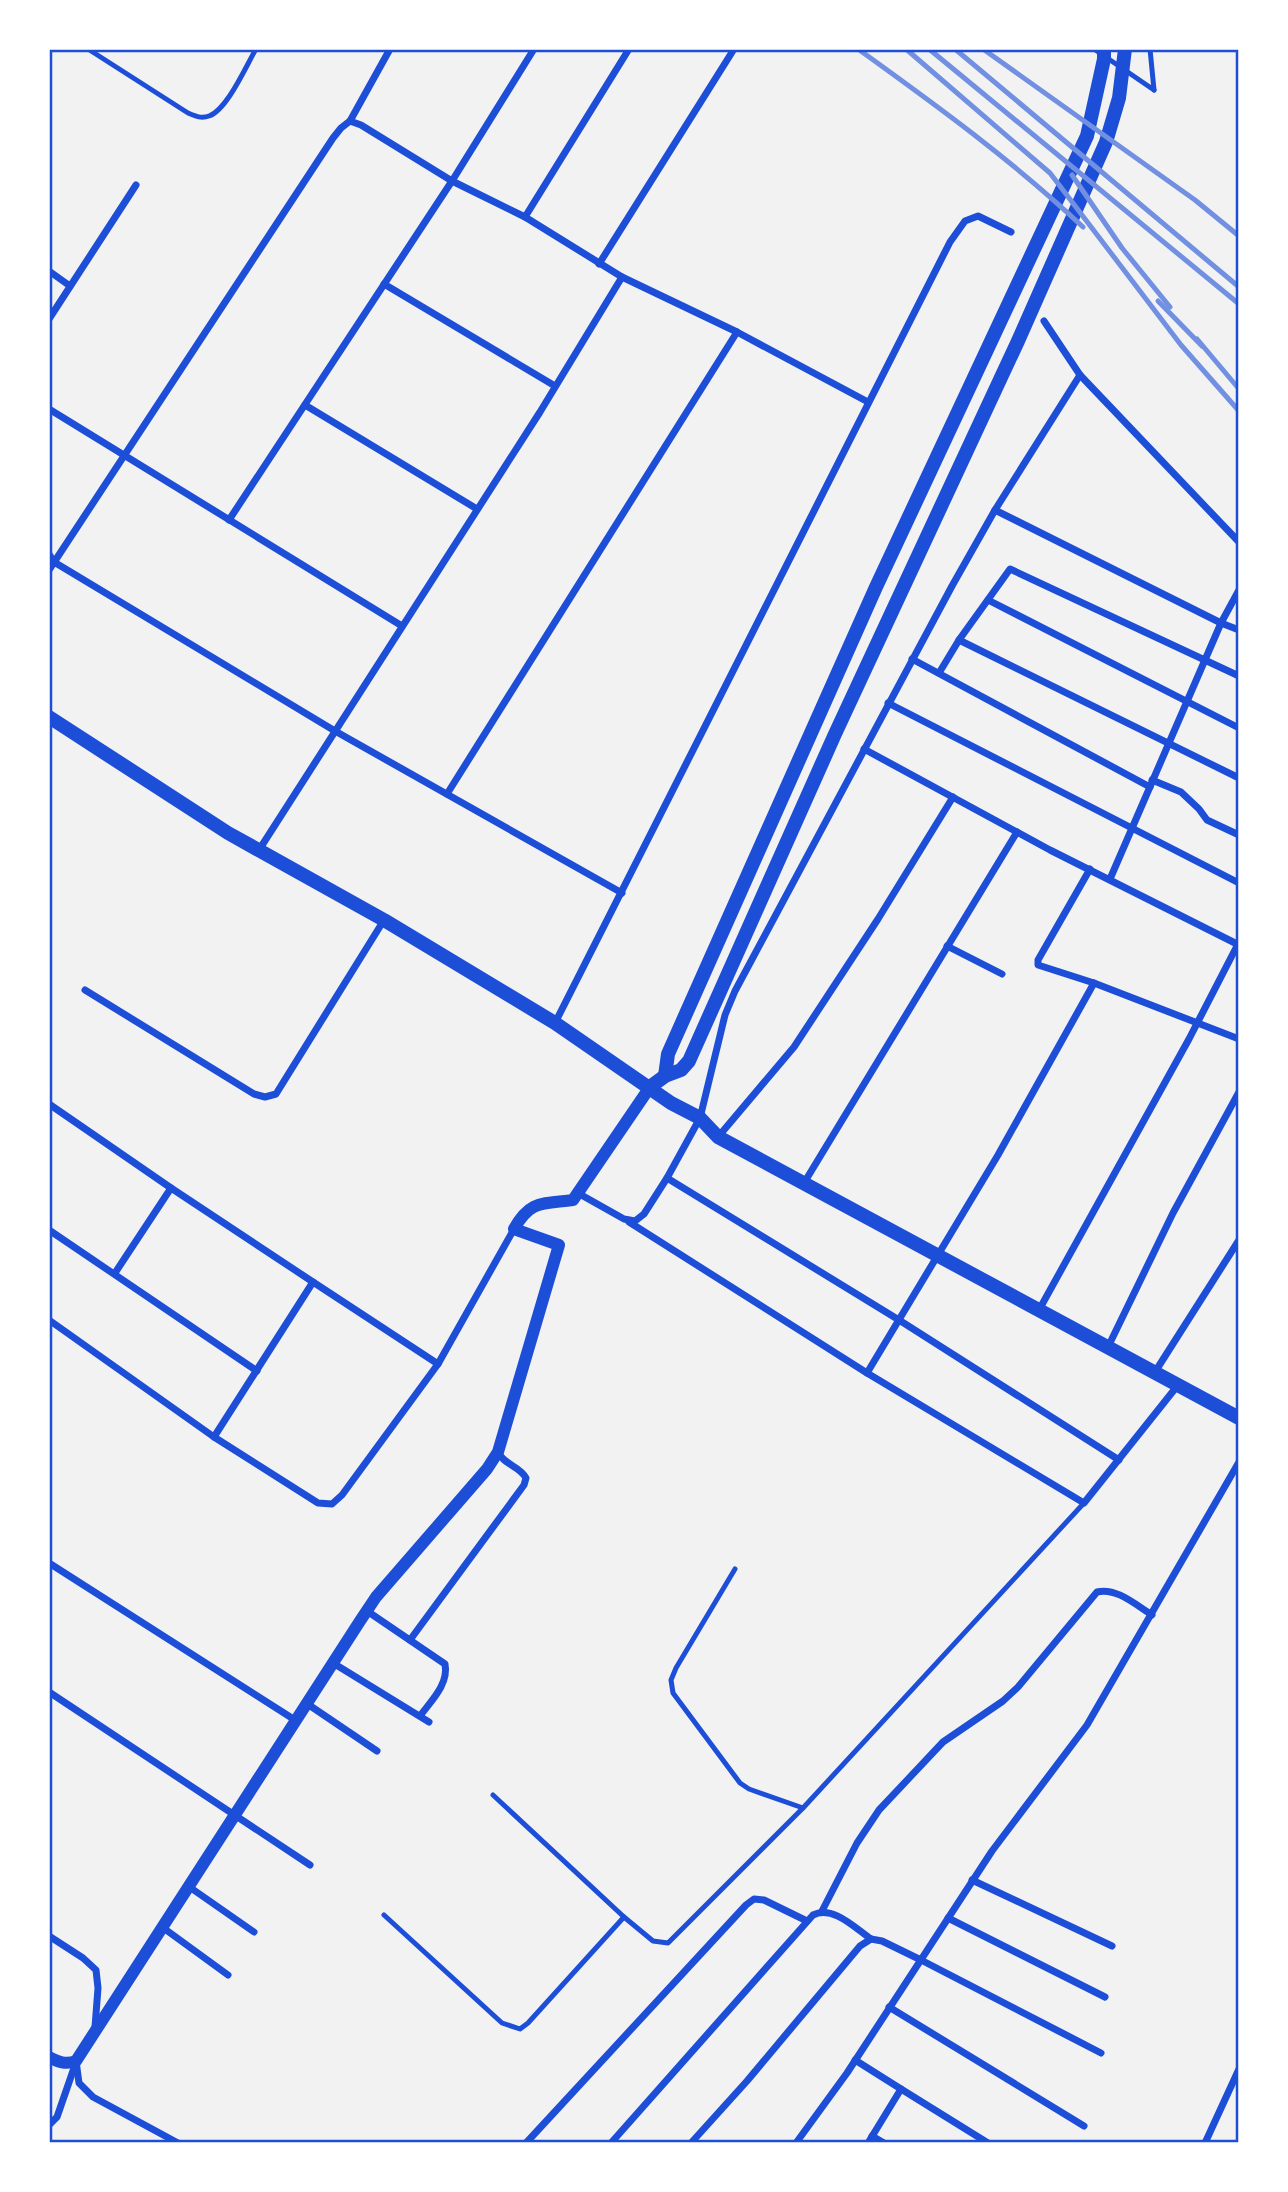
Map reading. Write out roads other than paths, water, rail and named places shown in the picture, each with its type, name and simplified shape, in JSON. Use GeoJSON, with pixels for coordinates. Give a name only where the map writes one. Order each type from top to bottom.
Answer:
{"type":"FeatureCollection","features":[{"type":"Feature","properties":{"kind":"main road"},"geometry":{"type":"LineString","coordinates":[[665,1076],[668,1054],[814,724],[1087,136],[1104,49]]}},
{"type":"Feature","properties":{"kind":"main road"},"geometry":{"type":"LineString","coordinates":[[650,1087],[665,1076],[681,1070],[689,1061],[835,734],[1018,341],[1107,142],[1119,97],[1125,49]]}},
{"type":"Feature","properties":{"kind":"main road"},"geometry":{"type":"LineString","coordinates":[[49,717],[228,833],[384,920],[555,1023],[671,1102],[700,1118],[718,1137],[1239,1418]]}},
{"type":"Feature","properties":{"kind":"street"},"geometry":{"type":"LineString","coordinates":[[49,570],[333,138],[350,121],[390,49]]}},
{"type":"Feature","properties":{"kind":"street"},"geometry":{"type":"LineString","coordinates":[[229,520],[452,180],[534,49]]}},
{"type":"Feature","properties":{"kind":"street"},"geometry":{"type":"LineString","coordinates":[[525,217],[629,49]]}},
{"type":"Feature","properties":{"kind":"street"},"geometry":{"type":"LineString","coordinates":[[598,264],[734,49]]}},
{"type":"Feature","properties":{"kind":"street"},"geometry":{"type":"LineString","coordinates":[[350,121],[452,180],[525,217],[598,264],[737,332],[868,402]]}},
{"type":"Feature","properties":{"kind":"street"},"geometry":{"type":"LineString","coordinates":[[49,319],[136,185]]}},
{"type":"Feature","properties":{"kind":"street"},"geometry":{"type":"LineString","coordinates":[[555,1023],[950,242],[965,221],[978,216],[1011,232]]}},
{"type":"Feature","properties":{"kind":"street"},"geometry":{"type":"LineString","coordinates":[[49,271],[70,286]]}},
{"type":"Feature","properties":{"kind":"street"},"geometry":{"type":"LineString","coordinates":[[259,850],[478,509],[622,277]]}},
{"type":"Feature","properties":{"kind":"street"},"geometry":{"type":"LineString","coordinates":[[384,284],[555,387]]}},
{"type":"Feature","properties":{"kind":"street"},"geometry":{"type":"LineString","coordinates":[[1044,321],[1080,375],[1239,542]]}},
{"type":"Feature","properties":{"kind":"street"},"geometry":{"type":"LineString","coordinates":[[447,794],[737,332]]}},
{"type":"Feature","properties":{"kind":"street"},"geometry":{"type":"LineString","coordinates":[[624,1219],[635,1221],[644,1213],[700,1118],[725,1015],[735,991],[888,703],[995,510],[1080,375]]}},
{"type":"Feature","properties":{"kind":"street"},"geometry":{"type":"LineString","coordinates":[[305,405],[478,509]]}},
{"type":"Feature","properties":{"kind":"street"},"geometry":{"type":"LineString","coordinates":[[49,409],[402,626]]}},
{"type":"Feature","properties":{"kind":"street"},"geometry":{"type":"LineString","coordinates":[[995,510],[1239,630]]}},
{"type":"Feature","properties":{"kind":"street"},"geometry":{"type":"LineString","coordinates":[[49,555],[54,562],[335,731],[622,894]]}},
{"type":"Feature","properties":{"kind":"street"},"geometry":{"type":"LineString","coordinates":[[939,673],[1010,569],[1239,676]]}},
{"type":"Feature","properties":{"kind":"street"},"geometry":{"type":"LineString","coordinates":[[1110,879],[1204,659],[1239,590]]}},
{"type":"Feature","properties":{"kind":"street"},"geometry":{"type":"LineString","coordinates":[[988,600],[1239,728]]}},
{"type":"Feature","properties":{"kind":"street"},"geometry":{"type":"LineString","coordinates":[[959,640],[1239,778]]}},
{"type":"Feature","properties":{"kind":"street"},"geometry":{"type":"LineString","coordinates":[[912,659],[1151,784],[1181,792],[1207,820],[1239,835]]}},
{"type":"Feature","properties":{"kind":"street"},"geometry":{"type":"LineString","coordinates":[[888,703],[1239,883]]}},
{"type":"Feature","properties":{"kind":"street"},"geometry":{"type":"LineString","coordinates":[[864,748],[1017,832],[1238,945],[1039,1310]]}},
{"type":"Feature","properties":{"kind":"street"},"geometry":{"type":"LineString","coordinates":[[718,1137],[793,1047],[878,919],[953,797]]}},
{"type":"Feature","properties":{"kind":"street"},"geometry":{"type":"LineString","coordinates":[[804,1183],[1017,832]]}},
{"type":"Feature","properties":{"kind":"street"},"geometry":{"type":"LineString","coordinates":[[1090,869],[1038,960],[1038,965],[1094,983],[1239,1039]]}},
{"type":"Feature","properties":{"kind":"street"},"geometry":{"type":"LineString","coordinates":[[85,990],[254,1094],[265,1097],[276,1094],[384,920]]}},
{"type":"Feature","properties":{"kind":"street"},"geometry":{"type":"LineString","coordinates":[[947,946],[1002,974]]}},
{"type":"Feature","properties":{"kind":"street"},"geometry":{"type":"LineString","coordinates":[[867,1373],[998,1155],[1094,983]]}},
{"type":"Feature","properties":{"kind":"street"},"geometry":{"type":"LineString","coordinates":[[49,1320],[214,1437],[318,1503],[332,1504],[342,1495],[438,1364],[522,1216],[531,1207],[573,1200],[650,1087]]}},
{"type":"Feature","properties":{"kind":"street"},"geometry":{"type":"LineString","coordinates":[[1107,1347],[1173,1213],[1239,1092]]}},
{"type":"Feature","properties":{"kind":"street"},"geometry":{"type":"LineString","coordinates":[[49,1104],[438,1364]]}},
{"type":"Feature","properties":{"kind":"street"},"geometry":{"type":"LineString","coordinates":[[667,1178],[899,1320],[1119,1460]]}},
{"type":"Feature","properties":{"kind":"street"},"geometry":{"type":"LineString","coordinates":[[115,1273],[171,1188]]}},
{"type":"Feature","properties":{"kind":"street"},"geometry":{"type":"LineString","coordinates":[[576,1192],[624,1219],[867,1373],[1084,1503],[1178,1385]]}},
{"type":"Feature","properties":{"kind":"street"},"geometry":{"type":"LineString","coordinates":[[49,2125],[57,2117],[76,2061],[95,2029],[376,1597],[487,1469],[498,1452],[559,1245],[514,1229]]}},
{"type":"Feature","properties":{"kind":"street"},"geometry":{"type":"LineString","coordinates":[[49,1230],[257,1371]]}},
{"type":"Feature","properties":{"kind":"street"},"geometry":{"type":"LineString","coordinates":[[1154,1373],[1239,1240]]}},
{"type":"Feature","properties":{"kind":"street"},"geometry":{"type":"LineString","coordinates":[[214,1437],[313,1282]]}},
{"type":"Feature","properties":{"kind":"street"},"geometry":{"type":"LineString","coordinates":[[410,1640],[524,1485],[524,1473],[501,1459],[498,1452]]}},
{"type":"Feature","properties":{"kind":"street"},"geometry":{"type":"LineString","coordinates":[[796,2143],[855,2060],[972,1880],[1087,1725],[1239,1462]]}},
{"type":"Feature","properties":{"kind":"street"},"geometry":{"type":"LineString","coordinates":[[49,1563],[295,1720]]}},
{"type":"Feature","properties":{"kind":"street"},"geometry":{"type":"LineString","coordinates":[[611,2143],[807,1921],[822,1910],[862,1834],[879,1810],[943,1742],[1003,1701],[1018,1687],[1097,1591],[1114,1592],[1152,1615]]}},
{"type":"Feature","properties":{"kind":"street"},"geometry":{"type":"LineString","coordinates":[[367,1611],[445,1664],[447,1673],[443,1683],[420,1716]]}},
{"type":"Feature","properties":{"kind":"street"},"geometry":{"type":"LineString","coordinates":[[333,1663],[429,1722]]}},
{"type":"Feature","properties":{"kind":"street"},"geometry":{"type":"LineString","coordinates":[[49,1692],[310,1865]]}},
{"type":"Feature","properties":{"kind":"street"},"geometry":{"type":"LineString","coordinates":[[306,1703],[377,1751]]}},
{"type":"Feature","properties":{"kind":"street"},"geometry":{"type":"LineString","coordinates":[[972,1880],[1112,1946]]}},
{"type":"Feature","properties":{"kind":"street"},"geometry":{"type":"LineString","coordinates":[[188,1886],[254,1932]]}},
{"type":"Feature","properties":{"kind":"street"},"geometry":{"type":"LineString","coordinates":[[526,2143],[746,1905],[754,1899],[764,1900],[807,1921]]}},
{"type":"Feature","properties":{"kind":"street"},"geometry":{"type":"LineString","coordinates":[[822,1910],[831,1912],[871,1939],[882,1941],[921,1960],[1101,2053]]}},
{"type":"Feature","properties":{"kind":"street"},"geometry":{"type":"LineString","coordinates":[[948,1918],[1105,1997]]}},
{"type":"Feature","properties":{"kind":"street"},"geometry":{"type":"LineString","coordinates":[[161,1926],[228,1975]]}},
{"type":"Feature","properties":{"kind":"street"},"geometry":{"type":"LineString","coordinates":[[49,1936],[96,1969],[98,1988],[95,2029]]}},
{"type":"Feature","properties":{"kind":"street"},"geometry":{"type":"LineString","coordinates":[[691,2143],[747,2081],[860,1946],[871,1939]]}},
{"type":"Feature","properties":{"kind":"street"},"geometry":{"type":"LineString","coordinates":[[889,2007],[1084,2126]]}},
{"type":"Feature","properties":{"kind":"street"},"geometry":{"type":"LineString","coordinates":[[49,2057],[69,2064],[76,2061]]}},
{"type":"Feature","properties":{"kind":"street"},"geometry":{"type":"LineString","coordinates":[[855,2060],[988,2143]]}},
{"type":"Feature","properties":{"kind":"street"},"geometry":{"type":"LineString","coordinates":[[76,2061],[79,2083],[93,2097],[178,2143]]}},
{"type":"Feature","properties":{"kind":"street"},"geometry":{"type":"LineString","coordinates":[[1206,2143],[1239,2069]]}},
{"type":"Feature","properties":{"kind":"street"},"geometry":{"type":"LineString","coordinates":[[884,2143],[870,2139],[901,2089]]}},
{"type":"Feature","properties":{"kind":"lane"},"geometry":{"type":"LineString","coordinates":[[88,49],[188,113],[201,118],[212,116],[222,107],[256,49]]}},
{"type":"Feature","properties":{"kind":"lane"},"geometry":{"type":"LineString","coordinates":[[1094,49],[1154,90],[1150,49]]}},
{"type":"Feature","properties":{"kind":"lane"},"geometry":{"type":"LineString","coordinates":[[494,1795],[624,1917],[653,1941],[668,1943],[803,1808],[1084,1503]]}},
{"type":"Feature","properties":{"kind":"lane"},"geometry":{"type":"LineString","coordinates":[[735,1569],[676,1668],[671,1680],[673,1693],[740,1783],[749,1789],[803,1808]]}},
{"type":"Feature","properties":{"kind":"lane"},"geometry":{"type":"LineString","coordinates":[[384,1915],[502,2023],[520,2029],[624,1917]]}},
{"type":"Feature","properties":{"kind":"railway"},"geometry":{"type":"LineString","coordinates":[[858,49],[1002,156],[1083,227]]}},
{"type":"Feature","properties":{"kind":"railway"},"geometry":{"type":"LineString","coordinates":[[906,49],[1050,173],[1181,345],[1239,411]]}},
{"type":"Feature","properties":{"kind":"railway"},"geometry":{"type":"LineString","coordinates":[[929,49],[1239,304]]}},
{"type":"Feature","properties":{"kind":"railway"},"geometry":{"type":"LineString","coordinates":[[955,49],[1239,287]]}},
{"type":"Feature","properties":{"kind":"railway"},"geometry":{"type":"LineString","coordinates":[[983,49],[1195,200],[1239,236]]}},
{"type":"Feature","properties":{"kind":"railway"},"geometry":{"type":"LineString","coordinates":[[1072,175],[1122,248],[1170,307]]}},
{"type":"Feature","properties":{"kind":"railway"},"geometry":{"type":"LineString","coordinates":[[1158,301],[1202,346]]}},
{"type":"Feature","properties":{"kind":"railway"},"geometry":{"type":"LineString","coordinates":[[1197,339],[1239,389]]}}]}
